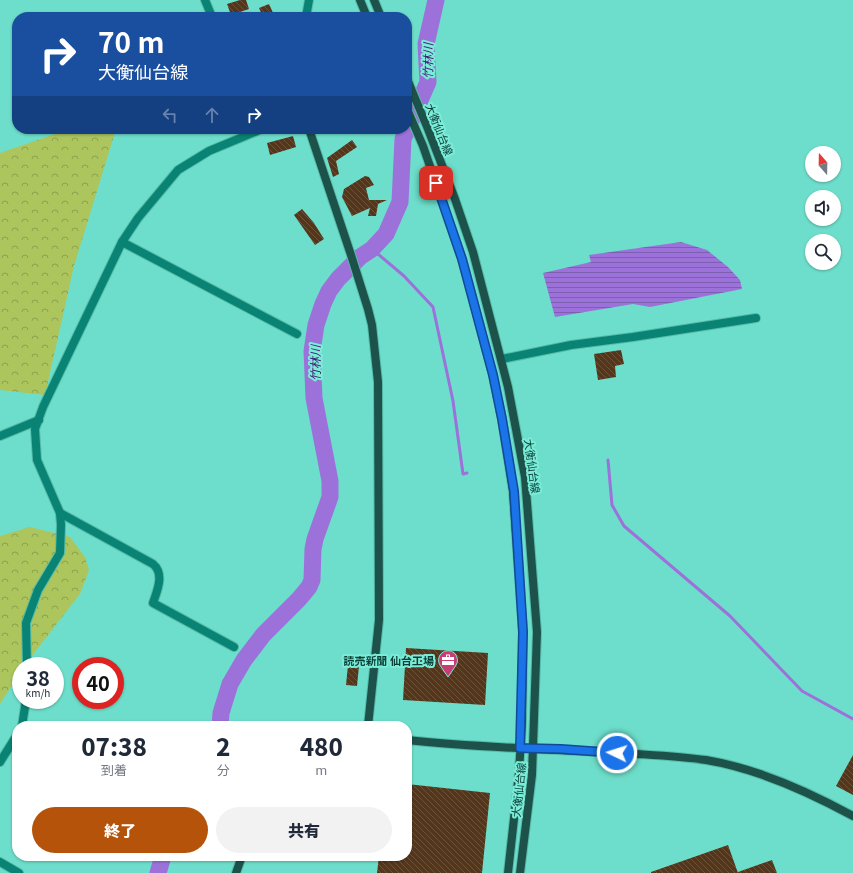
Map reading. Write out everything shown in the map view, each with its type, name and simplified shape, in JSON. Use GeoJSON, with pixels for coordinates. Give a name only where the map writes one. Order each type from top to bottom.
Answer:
{"type":"FeatureCollection","features":[{"type":"Feature","properties":{"kind":"main road"},"geometry":{"type":"LineString","coordinates":[[360,0],[365,12]]}},
{"type":"Feature","properties":{"kind":"main road"},"geometry":{"type":"LineString","coordinates":[[374,0],[379,12]]}},
{"type":"Feature","properties":{"kind":"main road","name":"大衡仙台線"},"geometry":{"type":"LineString","coordinates":[[412,91],[455,199],[471,245],[502,359],[525,477],[537,632],[532,775],[520,873]]}},
{"type":"Feature","properties":{"kind":"main road","name":"大衡仙台線"},"geometry":{"type":"LineString","coordinates":[[412,121],[423,146],[462,259],[493,375],[514,491],[523,632],[520,748],[508,873]]}},
{"type":"Feature","properties":{"kind":"main road"},"geometry":{"type":"LineString","coordinates":[[311,134],[352,254],[372,325],[378,382],[379,620],[369,721]]}},
{"type":"Feature","properties":{"kind":"main road"},"geometry":{"type":"LineString","coordinates":[[412,740],[533,749],[561,749],[658,755],[707,760],[762,775],[796,788],[853,816]]}},
{"type":"Feature","properties":{"kind":"main road"},"geometry":{"type":"LineString","coordinates":[[236,873],[240,861]]}},
{"type":"Feature","properties":{"kind":"street"},"geometry":{"type":"LineString","coordinates":[[205,0],[210,12]]}},
{"type":"Feature","properties":{"kind":"street"},"geometry":{"type":"LineString","coordinates":[[307,12],[309,0]]}},
{"type":"Feature","properties":{"kind":"street"},"geometry":{"type":"LineString","coordinates":[[27,657],[26,623],[38,590],[60,553],[60,513],[37,460],[35,429],[43,406],[122,242],[138,218],[178,170],[210,151],[250,134]]}},
{"type":"Feature","properties":{"kind":"street"},"geometry":{"type":"LineString","coordinates":[[122,242],[297,334]]}},
{"type":"Feature","properties":{"kind":"street"},"geometry":{"type":"LineString","coordinates":[[502,359],[571,345],[756,318]]}},
{"type":"Feature","properties":{"kind":"street"},"geometry":{"type":"LineString","coordinates":[[0,436],[39,420]]}},
{"type":"Feature","properties":{"kind":"street"},"geometry":{"type":"LineString","coordinates":[[60,513],[153,564],[160,573],[153,603],[234,647]]}},
{"type":"Feature","properties":{"kind":"street"},"geometry":{"type":"LineString","coordinates":[[23,721],[25,709]]}},
{"type":"Feature","properties":{"kind":"street"},"geometry":{"type":"LineString","coordinates":[[0,762],[12,743]]}},
{"type":"Feature","properties":{"kind":"street"},"geometry":{"type":"LineString","coordinates":[[0,862],[19,873]]}},
{"type":"Feature","properties":{"kind":"green space"},"geometry":{"type":"Polygon","coordinates":[[[55,134],[114,134],[74,266],[45,395],[0,390],[0,153],[55,134]]]}},
{"type":"Feature","properties":{"kind":"green space"},"geometry":{"type":"Polygon","coordinates":[[[30,527],[70,537],[85,557],[89,570],[80,594],[31,657],[12,657],[12,685],[0,704],[0,536],[30,527]]]}},
{"type":"Feature","properties":{"kind":"shaded area"},"geometry":{"type":"Polygon","coordinates":[[[681,242],[707,250],[728,267],[740,280],[742,289],[650,307],[633,304],[555,317],[543,273],[591,262],[589,255],[681,242]]]}},
{"type":"Feature","properties":{"kind":"building"},"geometry":{"type":"Polygon","coordinates":[[[240,0],[246,0],[249,9],[240,12],[230,12],[227,4],[240,0]]]}},
{"type":"Feature","properties":{"kind":"building"},"geometry":{"type":"Polygon","coordinates":[[[269,4],[273,12],[261,12],[259,8],[269,4]]]}},
{"type":"Feature","properties":{"kind":"building"},"geometry":{"type":"Polygon","coordinates":[[[293,136],[296,147],[270,155],[267,143],[293,136]]]}},
{"type":"Feature","properties":{"kind":"building"},"geometry":{"type":"Polygon","coordinates":[[[352,140],[357,147],[336,161],[339,174],[333,177],[327,158],[352,140]]]}},
{"type":"Feature","properties":{"kind":"building"},"geometry":{"type":"Polygon","coordinates":[[[365,176],[369,177],[374,185],[366,188],[369,200],[387,200],[378,204],[376,216],[368,216],[370,208],[352,216],[342,197],[344,189],[365,176]]]}},
{"type":"Feature","properties":{"kind":"building"},"geometry":{"type":"Polygon","coordinates":[[[302,209],[314,223],[324,239],[315,245],[294,215],[302,209]]]}},
{"type":"Feature","properties":{"kind":"building"},"geometry":{"type":"Polygon","coordinates":[[[621,350],[624,364],[615,366],[616,377],[598,380],[594,354],[621,350]]]}},
{"type":"Feature","properties":{"kind":"building"},"geometry":{"type":"Polygon","coordinates":[[[406,648],[488,653],[485,705],[403,700],[406,648]]]}},
{"type":"Feature","properties":{"kind":"building"},"geometry":{"type":"Polygon","coordinates":[[[349,655],[360,656],[357,686],[346,685],[349,655]]]}},
{"type":"Feature","properties":{"kind":"building"},"geometry":{"type":"Polygon","coordinates":[[[853,755],[853,795],[836,786],[853,755]]]}},
{"type":"Feature","properties":{"kind":"building"},"geometry":{"type":"Polygon","coordinates":[[[412,785],[490,793],[482,873],[377,873],[378,861],[412,861],[412,785]]]}},
{"type":"Feature","properties":{"kind":"building"},"geometry":{"type":"Polygon","coordinates":[[[728,845],[738,873],[651,873],[651,872],[728,845]]]}},
{"type":"Feature","properties":{"kind":"building"},"geometry":{"type":"Polygon","coordinates":[[[772,860],[777,873],[738,873],[738,872],[772,860]]]}},
{"type":"Feature","properties":{"kind":"waterway","name":"竹林川"},"geometry":{"type":"LineString","coordinates":[[412,118],[428,82],[426,44],[436,0]]}},
{"type":"Feature","properties":{"kind":"waterway","name":"竹林川"},"geometry":{"type":"LineString","coordinates":[[220,721],[221,713],[230,684],[244,660],[263,635],[299,599],[309,587],[312,580],[313,549],[315,539],[330,497],[330,481],[314,398],[312,351],[316,325],[329,291],[338,279],[360,257],[372,249],[386,234],[400,202],[403,139],[405,134]]}},
{"type":"Feature","properties":{"kind":"waterway"},"geometry":{"type":"LineString","coordinates":[[372,249],[404,276],[433,307],[453,401],[463,474],[467,473]]}},
{"type":"Feature","properties":{"kind":"waterway"},"geometry":{"type":"LineString","coordinates":[[608,460],[612,505],[624,526],[730,616],[802,691],[853,719]]}},
{"type":"Feature","properties":{"kind":"waterway","name":"竹林川"},"geometry":{"type":"LineString","coordinates":[[158,873],[162,861]]}},
{"type":"Feature","properties":{"kind":"place","name":"読売新聞 仙台工場"},"geometry":{"type":"Point","coordinates":[448,677]}},
{"type":"Feature","properties":{"kind":"route"},"geometry":{"type":"LineString","coordinates":[[436,183],[462,259],[493,375],[514,491],[523,632],[522,721],[520,748],[617,753]]}}]}
